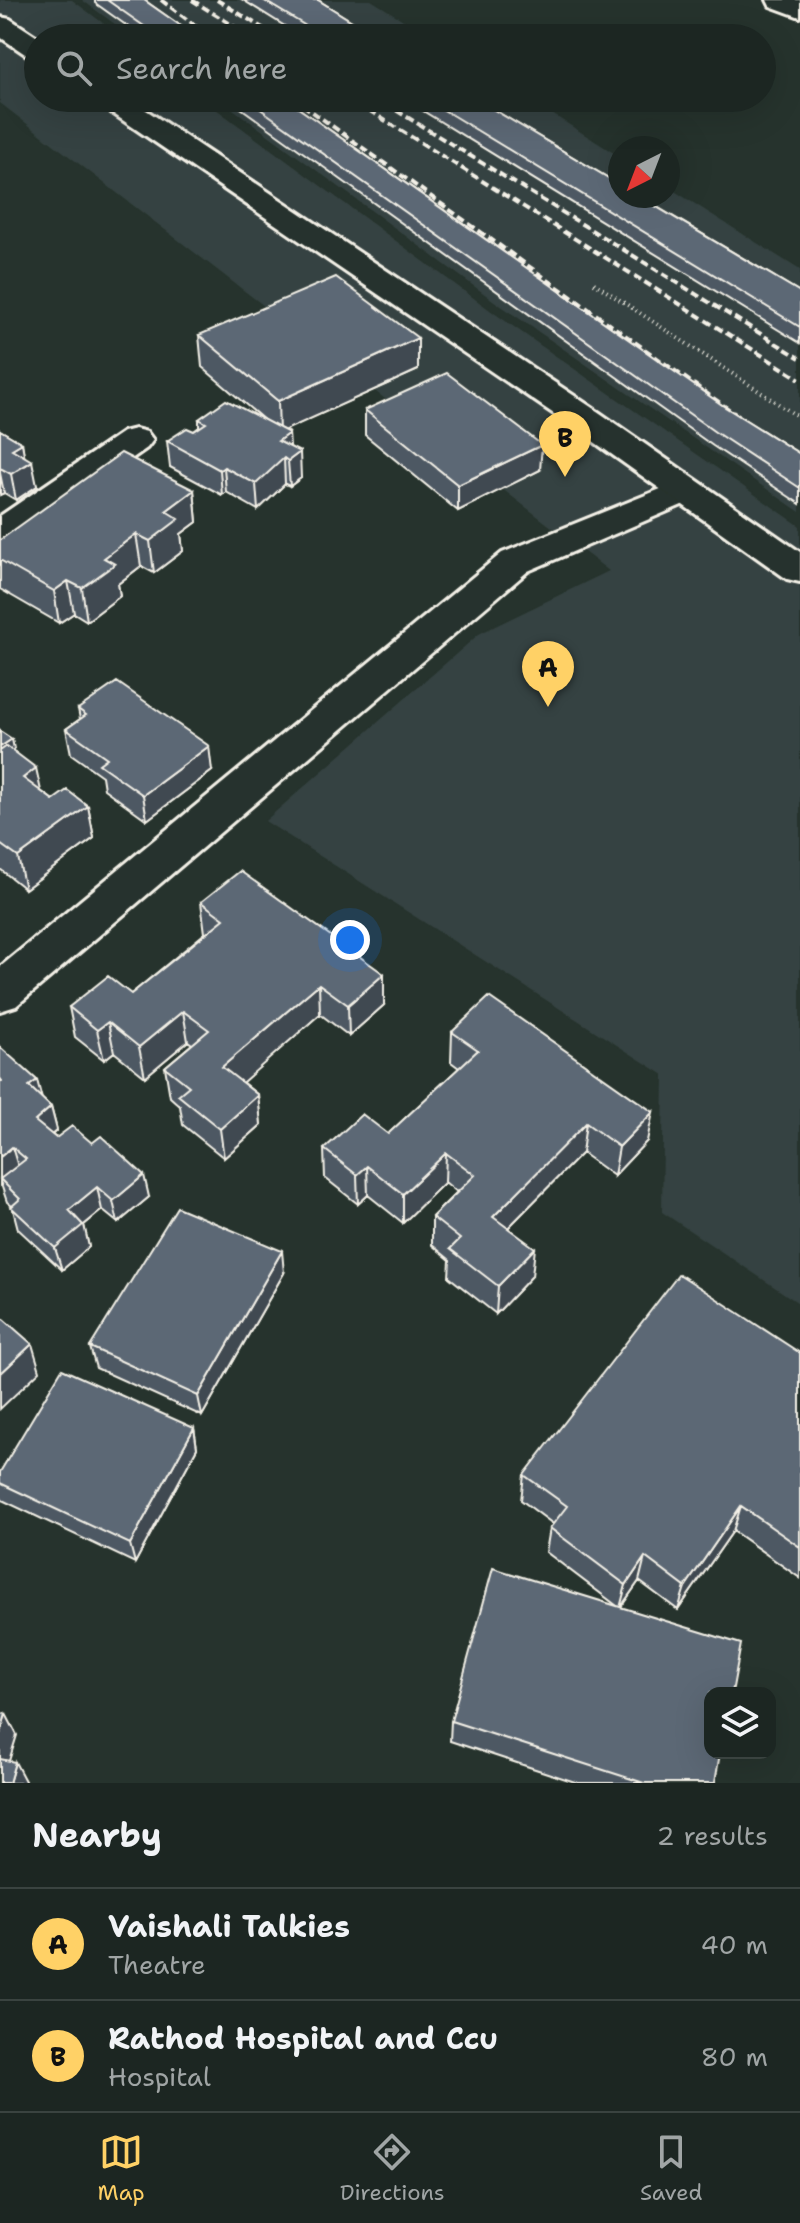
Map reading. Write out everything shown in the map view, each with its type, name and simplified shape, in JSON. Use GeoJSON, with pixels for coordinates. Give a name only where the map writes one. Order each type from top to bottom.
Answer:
{"type":"FeatureCollection","features":[{"type":"Feature","properties":{"kind":"main road"},"geometry":{"type":"LineString","coordinates":[[780,0],[800,9]]}},
{"type":"Feature","properties":{"kind":"main road"},"geometry":{"type":"LineString","coordinates":[[0,25],[24,41]]}},
{"type":"Feature","properties":{"kind":"main road"},"geometry":{"type":"LineString","coordinates":[[130,112],[575,412],[683,491],[800,570]]}},
{"type":"Feature","properties":{"kind":"main road"},"geometry":{"type":"LineString","coordinates":[[0,534],[135,440]]}},
{"type":"Feature","properties":{"kind":"main road"},"geometry":{"type":"LineString","coordinates":[[0,993],[515,562],[683,491]]}},
{"type":"Feature","properties":{"kind":"path"},"geometry":{"type":"LineString","coordinates":[[594,283],[800,418]]}},
{"type":"Feature","properties":{"kind":"shaded area"},"geometry":{"type":"Polygon","coordinates":[[[0,0],[72,0],[104,24],[24,24],[24,112],[220,112],[494,313],[800,526],[800,1304],[662,1212],[664,1075],[265,821],[479,634],[609,571],[0,103],[0,0]]]}},
{"type":"Feature","properties":{"kind":"shaded area"},"geometry":{"type":"Polygon","coordinates":[[[82,0],[371,0],[410,24],[115,24],[82,0]]]}},
{"type":"Feature","properties":{"kind":"shaded area"},"geometry":{"type":"Polygon","coordinates":[[[237,112],[549,112],[608,149],[608,208],[680,208],[680,195],[800,270],[800,512],[497,303],[237,112]]]}},
{"type":"Feature","properties":{"kind":"building"},"geometry":{"type":"Polygon","coordinates":[[[107,0],[144,0],[178,24],[141,24],[107,0]]]}},
{"type":"Feature","properties":{"kind":"building"},"geometry":{"type":"Polygon","coordinates":[[[263,0],[318,0],[357,24],[303,24],[263,0]]]}},
{"type":"Feature","properties":{"kind":"building"},"geometry":{"type":"Polygon","coordinates":[[[265,112],[304,112],[725,407],[800,454],[800,488],[715,432],[265,112]]]}},
{"type":"Feature","properties":{"kind":"building"},"geometry":{"type":"Polygon","coordinates":[[[447,112],[497,112],[608,178],[608,208],[658,208],[800,292],[800,327],[447,112]]]}},
{"type":"Feature","properties":{"kind":"building"},"geometry":{"type":"Polygon","coordinates":[[[336,277],[418,338],[278,401],[199,335],[336,277]]]}},
{"type":"Feature","properties":{"kind":"building"},"geometry":{"type":"Polygon","coordinates":[[[447,373],[542,445],[458,485],[365,410],[447,373]]]}},
{"type":"Feature","properties":{"kind":"building"},"geometry":{"type":"Polygon","coordinates":[[[226,400],[289,433],[278,441],[300,452],[288,461],[284,458],[256,484],[224,467],[220,470],[167,441],[187,428],[194,431],[206,423],[199,419],[226,400]]]}},
{"type":"Feature","properties":{"kind":"building"},"geometry":{"type":"Polygon","coordinates":[[[0,430],[22,443],[12,449],[32,461],[11,474],[0,468],[0,430]]]}},
{"type":"Feature","properties":{"kind":"building"},"geometry":{"type":"Polygon","coordinates":[[[121,453],[194,490],[166,511],[179,519],[150,541],[136,534],[104,558],[115,564],[82,588],[68,581],[54,591],[0,560],[0,540],[121,453]]]}},
{"type":"Feature","properties":{"kind":"building"},"geometry":{"type":"Polygon","coordinates":[[[117,682],[209,746],[143,795],[99,764],[107,758],[66,729],[86,715],[78,709],[117,682]]]}},
{"type":"Feature","properties":{"kind":"building"},"geometry":{"type":"Polygon","coordinates":[[[0,731],[12,739],[0,747],[0,731]]]}},
{"type":"Feature","properties":{"kind":"building"},"geometry":{"type":"Polygon","coordinates":[[[7,746],[36,768],[23,778],[53,800],[67,790],[88,806],[18,857],[0,844],[0,751],[7,746]]]}},
{"type":"Feature","properties":{"kind":"building"},"geometry":{"type":"Polygon","coordinates":[[[240,871],[384,974],[348,1005],[319,984],[222,1067],[258,1095],[220,1129],[178,1095],[189,1086],[165,1067],[209,1030],[183,1011],[139,1047],[108,1022],[97,1030],[69,1007],[108,976],[131,994],[224,919],[201,902],[240,871]]]}},
{"type":"Feature","properties":{"kind":"building"},"geometry":{"type":"Polygon","coordinates":[[[489,997],[653,1112],[619,1147],[586,1123],[493,1217],[535,1248],[498,1286],[450,1249],[460,1239],[432,1217],[475,1175],[446,1153],[403,1194],[367,1166],[357,1175],[324,1149],[362,1114],[388,1134],[478,1050],[452,1032],[489,997]]]}},
{"type":"Feature","properties":{"kind":"building"},"geometry":{"type":"Polygon","coordinates":[[[0,1047],[37,1080],[29,1086],[51,1107],[35,1121],[56,1138],[72,1126],[92,1143],[101,1136],[144,1175],[113,1201],[97,1187],[69,1210],[83,1225],[55,1248],[11,1207],[20,1199],[0,1179],[26,1159],[12,1147],[0,1157],[0,1047]]]}},
{"type":"Feature","properties":{"kind":"building"},"geometry":{"type":"Polygon","coordinates":[[[177,1207],[282,1251],[198,1396],[90,1347],[177,1207]]]}},
{"type":"Feature","properties":{"kind":"building"},"geometry":{"type":"Polygon","coordinates":[[[679,1274],[800,1353],[800,1547],[741,1506],[685,1587],[645,1557],[626,1585],[550,1528],[567,1506],[524,1475],[679,1274]]]}},
{"type":"Feature","properties":{"kind":"building"},"geometry":{"type":"Polygon","coordinates":[[[0,1316],[32,1344],[0,1374],[0,1316]]]}},
{"type":"Feature","properties":{"kind":"building"},"geometry":{"type":"Polygon","coordinates":[[[62,1369],[194,1428],[130,1544],[0,1483],[0,1472],[62,1369]]]}},
{"type":"Feature","properties":{"kind":"building"},"geometry":{"type":"Polygon","coordinates":[[[493,1568],[741,1644],[733,1687],[704,1687],[704,1759],[719,1759],[715,1783],[644,1783],[451,1721],[493,1568]]]}},
{"type":"Feature","properties":{"kind":"building"},"geometry":{"type":"Polygon","coordinates":[[[0,1713],[6,1714],[0,1734],[0,1713]]]}},
{"type":"Feature","properties":{"kind":"building"},"geometry":{"type":"Polygon","coordinates":[[[0,1759],[15,1762],[9,1783],[0,1783],[0,1759]]]}},
{"type":"Feature","properties":{"kind":"railway"},"geometry":{"type":"LineString","coordinates":[[161,0],[193,24]]}},
{"type":"Feature","properties":{"kind":"railway"},"geometry":{"type":"LineString","coordinates":[[192,0],[231,24]]}},
{"type":"Feature","properties":{"kind":"railway"},"geometry":{"type":"LineString","coordinates":[[217,0],[256,24]]}},
{"type":"Feature","properties":{"kind":"railway"},"geometry":{"type":"LineString","coordinates":[[313,112],[744,420]]}},
{"type":"Feature","properties":{"kind":"railway"},"geometry":{"type":"LineString","coordinates":[[371,112],[800,379]]}},
{"type":"Feature","properties":{"kind":"railway"},"geometry":{"type":"LineString","coordinates":[[399,112],[800,358]]}},
{"type":"Feature","properties":{"kind":"place","name":"Rathod Hospital and Ccu"},"geometry":{"type":"Point","coordinates":[565,477]}},
{"type":"Feature","properties":{"kind":"place","name":"Vaishali Talkies"},"geometry":{"type":"Point","coordinates":[548,707]}}]}
